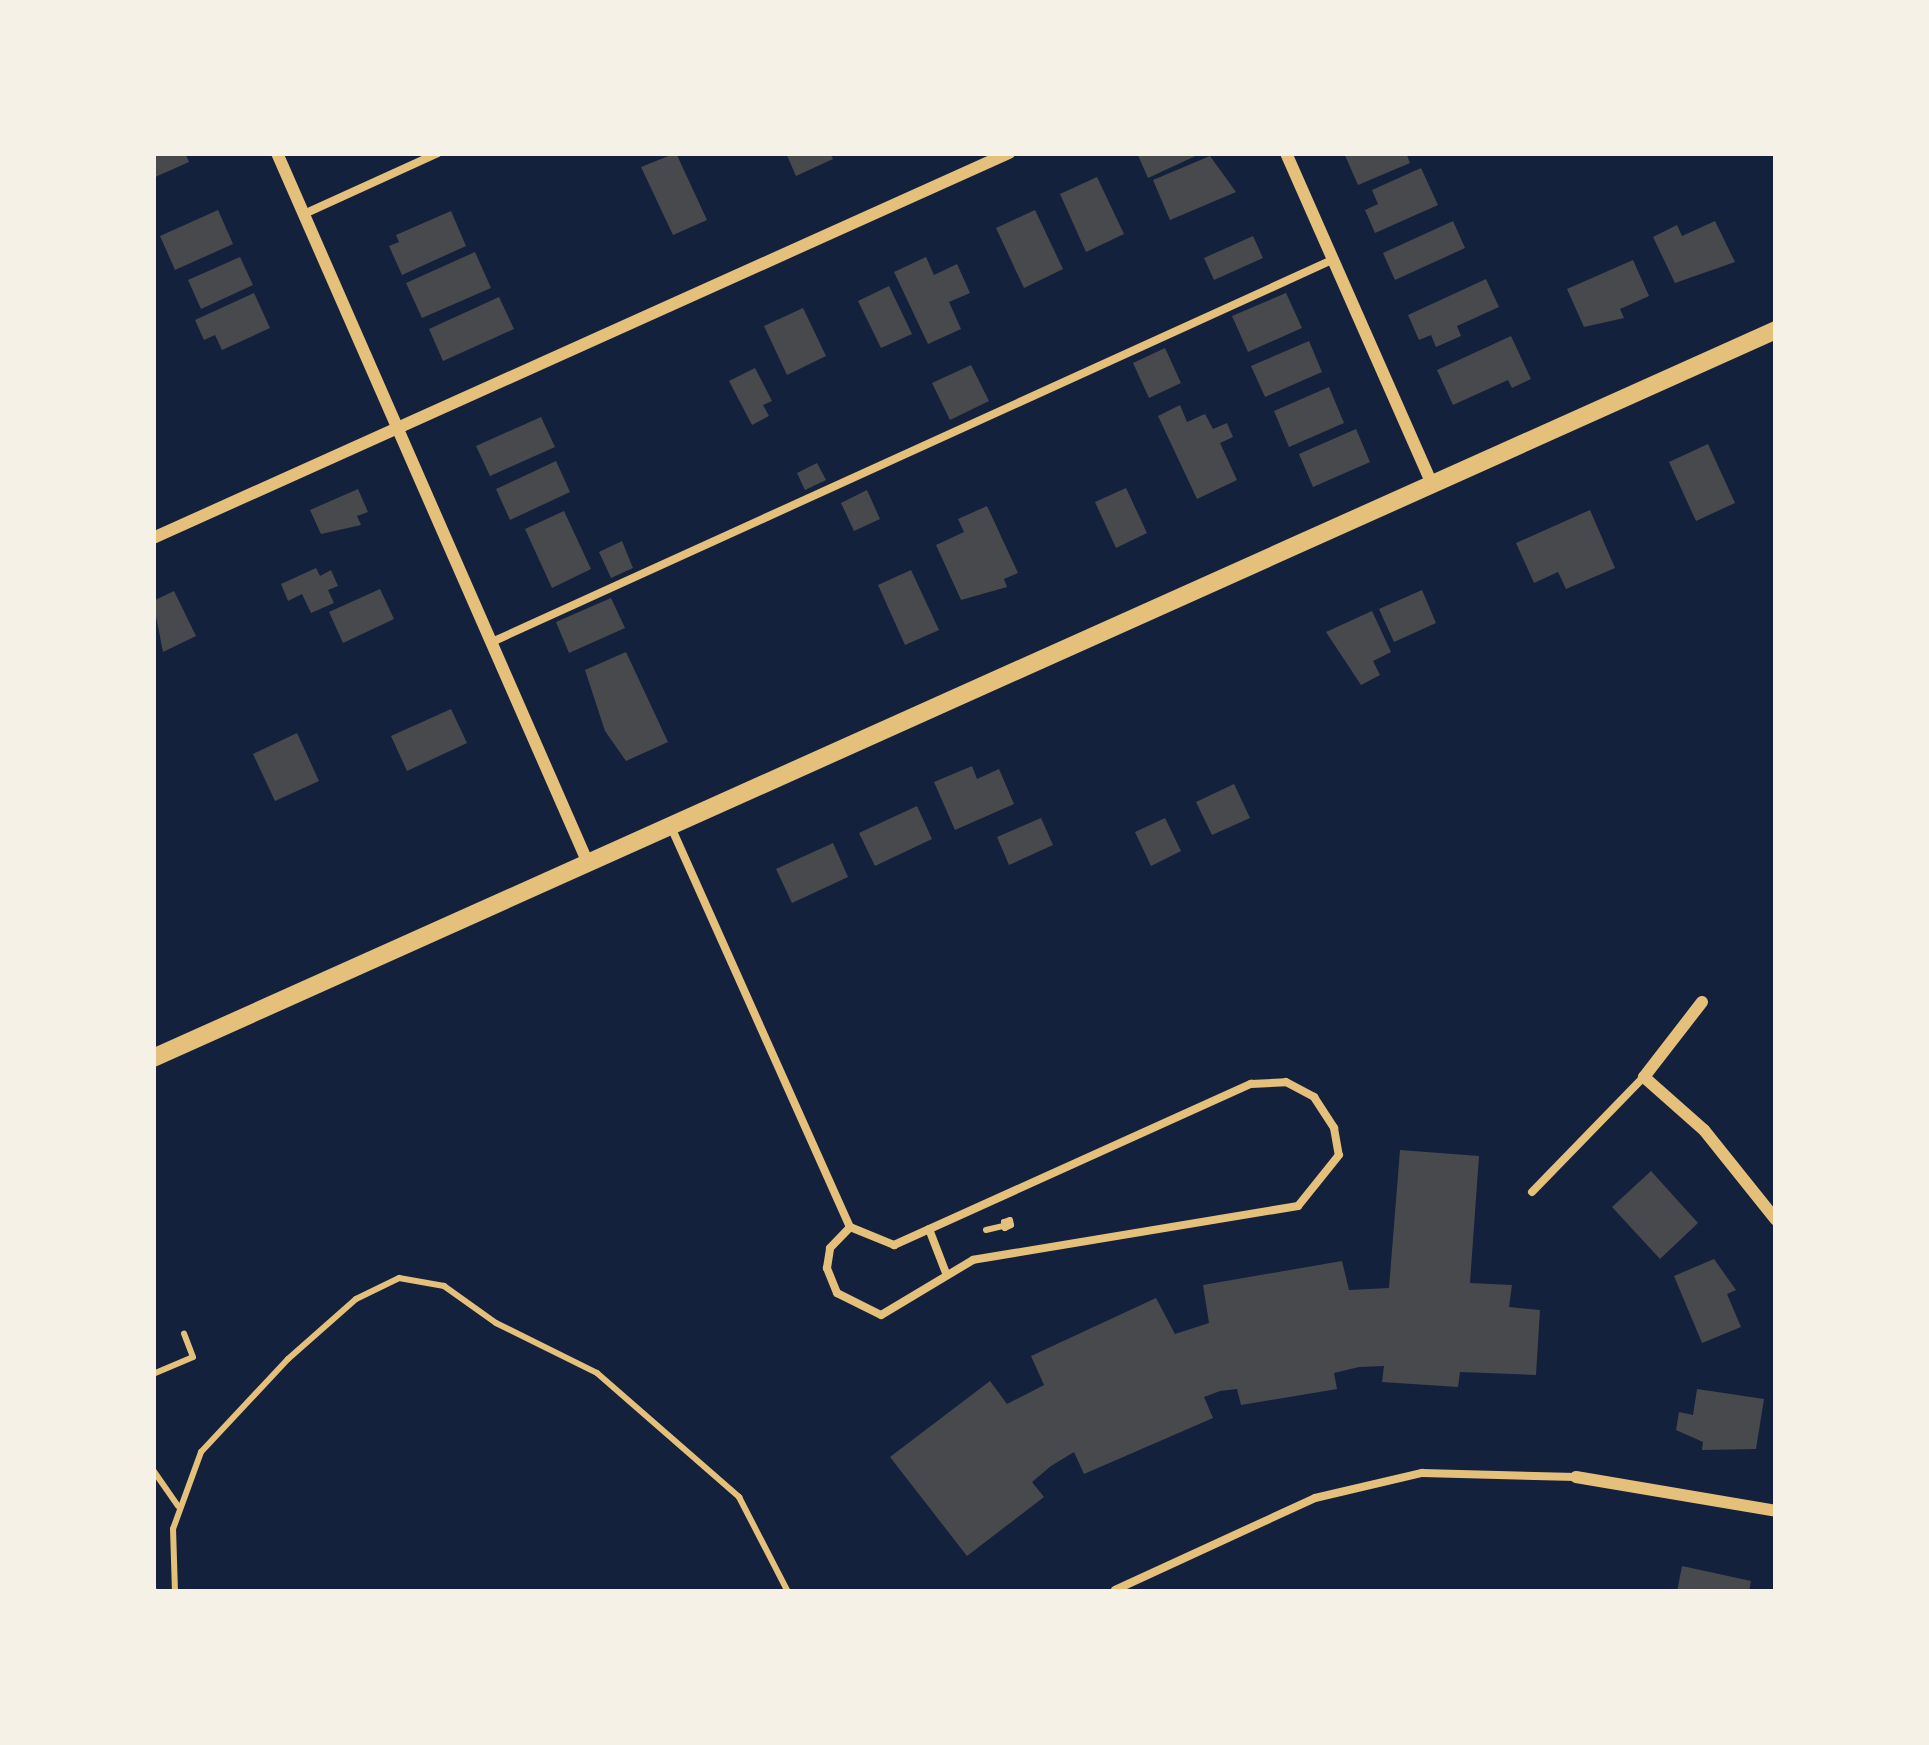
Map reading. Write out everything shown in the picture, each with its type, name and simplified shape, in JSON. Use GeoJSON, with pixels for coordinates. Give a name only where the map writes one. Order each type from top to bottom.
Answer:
{"type":"FeatureCollection","features":[{"type":"Feature","properties":{"kind":"street"},"geometry":{"type":"LineString","coordinates":[[277,153],[588,863]]}},
{"type":"Feature","properties":{"kind":"street"},"geometry":{"type":"LineString","coordinates":[[153,538],[1009,153]]}},
{"type":"Feature","properties":{"kind":"street"},"geometry":{"type":"LineString","coordinates":[[1286,153],[1432,484]]}},
{"type":"Feature","properties":{"kind":"street"},"geometry":{"type":"LineString","coordinates":[[153,1058],[1776,330]]}},
{"type":"Feature","properties":{"kind":"street"},"geometry":{"type":"LineString","coordinates":[[1702,1002],[1644,1077],[1704,1130],[1776,1220]]}},
{"type":"Feature","properties":{"kind":"street"},"geometry":{"type":"LineString","coordinates":[[1576,1477],[1776,1511]]}},
{"type":"Feature","properties":{"kind":"lane"},"geometry":{"type":"LineString","coordinates":[[304,214],[438,153]]}},
{"type":"Feature","properties":{"kind":"lane"},"geometry":{"type":"LineString","coordinates":[[492,641],[1333,259]]}},
{"type":"Feature","properties":{"kind":"lane"},"geometry":{"type":"LineString","coordinates":[[671,826],[850,1227],[894,1245],[1251,1084],[1286,1082],[1314,1096],[1334,1128],[1339,1155],[1298,1206],[973,1260],[881,1315],[855,1307],[837,1293],[827,1268],[830,1248],[850,1227]]}},
{"type":"Feature","properties":{"kind":"lane"},"geometry":{"type":"LineString","coordinates":[[1532,1192],[1644,1077]]}},
{"type":"Feature","properties":{"kind":"lane"},"geometry":{"type":"LineString","coordinates":[[929,1229],[946,1273]]}},
{"type":"Feature","properties":{"kind":"lane"},"geometry":{"type":"LineString","coordinates":[[1115,1590],[1315,1498],[1422,1473],[1576,1477]]}},
{"type":"Feature","properties":{"kind":"path"},"geometry":{"type":"LineString","coordinates":[[986,1230],[1004,1226]]}},
{"type":"Feature","properties":{"kind":"path"},"geometry":{"type":"LineString","coordinates":[[176,1592],[170,1557],[178,1506],[201,1452],[287,1359],[379,1285],[423,1278],[578,1360],[727,1484],[788,1592]]}},
{"type":"Feature","properties":{"kind":"path"},"geometry":{"type":"LineString","coordinates":[[153,1374],[193,1357],[184,1334]]}},
{"type":"Feature","properties":{"kind":"path"},"geometry":{"type":"LineString","coordinates":[[153,1471],[178,1506]]}},
{"type":"Feature","properties":{"kind":"building"},"geometry":{"type":"Polygon","coordinates":[[[153,153],[185,153],[189,162],[153,178],[153,153]]]}},
{"type":"Feature","properties":{"kind":"building"},"geometry":{"type":"Polygon","coordinates":[[[676,153],[707,220],[673,235],[641,167],[676,153]]]}},
{"type":"Feature","properties":{"kind":"building"},"geometry":{"type":"Polygon","coordinates":[[[786,153],[830,153],[833,159],[796,176],[786,153]]]}},
{"type":"Feature","properties":{"kind":"building"},"geometry":{"type":"Polygon","coordinates":[[[1137,153],[1202,153],[1148,178],[1137,153]]]}},
{"type":"Feature","properties":{"kind":"building"},"geometry":{"type":"Polygon","coordinates":[[[1344,153],[1406,153],[1410,163],[1358,185],[1344,153]]]}},
{"type":"Feature","properties":{"kind":"building"},"geometry":{"type":"Polygon","coordinates":[[[1210,156],[1236,192],[1170,220],[1153,180],[1210,156]]]}},
{"type":"Feature","properties":{"kind":"building"},"geometry":{"type":"Polygon","coordinates":[[[1421,168],[1438,205],[1375,233],[1365,210],[1378,204],[1372,190],[1421,168]]]}},
{"type":"Feature","properties":{"kind":"building"},"geometry":{"type":"Polygon","coordinates":[[[1097,177],[1124,234],[1086,252],[1060,194],[1097,177]]]}},
{"type":"Feature","properties":{"kind":"building"},"geometry":{"type":"Polygon","coordinates":[[[218,210],[233,244],[175,270],[160,236],[218,210]]]}},
{"type":"Feature","properties":{"kind":"building"},"geometry":{"type":"Polygon","coordinates":[[[1035,210],[1063,269],[1024,288],[996,228],[1035,210]]]}},
{"type":"Feature","properties":{"kind":"building"},"geometry":{"type":"Polygon","coordinates":[[[451,211],[466,246],[402,275],[389,246],[399,242],[396,235],[451,211]]]}},
{"type":"Feature","properties":{"kind":"building"},"geometry":{"type":"Polygon","coordinates":[[[1453,221],[1465,248],[1395,280],[1383,253],[1453,221]]]}},
{"type":"Feature","properties":{"kind":"building"},"geometry":{"type":"Polygon","coordinates":[[[1715,221],[1735,262],[1675,283],[1653,237],[1677,225],[1682,236],[1715,221]]]}},
{"type":"Feature","properties":{"kind":"building"},"geometry":{"type":"Polygon","coordinates":[[[1253,236],[1263,258],[1214,280],[1204,258],[1253,236]]]}},
{"type":"Feature","properties":{"kind":"building"},"geometry":{"type":"Polygon","coordinates":[[[475,252],[491,288],[422,318],[406,283],[475,252]]]}},
{"type":"Feature","properties":{"kind":"building"},"geometry":{"type":"Polygon","coordinates":[[[240,257],[253,285],[201,309],[188,280],[240,257]]]}},
{"type":"Feature","properties":{"kind":"building"},"geometry":{"type":"Polygon","coordinates":[[[926,257],[934,275],[957,264],[970,293],[949,302],[961,329],[928,344],[894,272],[926,257]]]}},
{"type":"Feature","properties":{"kind":"building"},"geometry":{"type":"Polygon","coordinates":[[[1633,260],[1649,296],[1620,309],[1624,318],[1584,327],[1567,289],[1633,260]]]}},
{"type":"Feature","properties":{"kind":"building"},"geometry":{"type":"Polygon","coordinates":[[[1486,279],[1499,307],[1457,326],[1461,336],[1436,347],[1431,335],[1419,340],[1408,315],[1486,279]]]}},
{"type":"Feature","properties":{"kind":"building"},"geometry":{"type":"Polygon","coordinates":[[[889,286],[912,334],[881,348],[858,301],[889,286]]]}},
{"type":"Feature","properties":{"kind":"building"},"geometry":{"type":"Polygon","coordinates":[[[254,293],[270,328],[222,350],[215,335],[204,340],[195,320],[254,293]]]}},
{"type":"Feature","properties":{"kind":"building"},"geometry":{"type":"Polygon","coordinates":[[[1286,293],[1302,328],[1248,352],[1232,316],[1286,293]]]}},
{"type":"Feature","properties":{"kind":"building"},"geometry":{"type":"Polygon","coordinates":[[[499,297],[514,329],[443,361],[429,329],[499,297]]]}},
{"type":"Feature","properties":{"kind":"building"},"geometry":{"type":"Polygon","coordinates":[[[803,308],[826,356],[787,375],[764,326],[803,308]]]}},
{"type":"Feature","properties":{"kind":"building"},"geometry":{"type":"Polygon","coordinates":[[[1511,336],[1531,379],[1512,388],[1508,380],[1453,405],[1437,370],[1511,336]]]}},
{"type":"Feature","properties":{"kind":"building"},"geometry":{"type":"Polygon","coordinates":[[[1309,341],[1322,372],[1265,397],[1251,366],[1309,341]]]}},
{"type":"Feature","properties":{"kind":"building"},"geometry":{"type":"Polygon","coordinates":[[[1165,348],[1181,383],[1149,398],[1133,363],[1165,348]]]}},
{"type":"Feature","properties":{"kind":"building"},"geometry":{"type":"Polygon","coordinates":[[[971,365],[989,401],[950,420],[932,383],[971,365]]]}},
{"type":"Feature","properties":{"kind":"building"},"geometry":{"type":"Polygon","coordinates":[[[755,368],[772,401],[763,405],[769,416],[752,425],[729,381],[755,368]]]}},
{"type":"Feature","properties":{"kind":"building"},"geometry":{"type":"Polygon","coordinates":[[[1329,387],[1344,423],[1289,447],[1274,411],[1329,387]]]}},
{"type":"Feature","properties":{"kind":"building"},"geometry":{"type":"Polygon","coordinates":[[[1180,405],[1187,422],[1205,414],[1213,429],[1227,423],[1233,437],[1220,443],[1237,480],[1197,499],[1158,416],[1180,405]]]}},
{"type":"Feature","properties":{"kind":"building"},"geometry":{"type":"Polygon","coordinates":[[[541,417],[555,447],[490,476],[476,446],[541,417]]]}},
{"type":"Feature","properties":{"kind":"building"},"geometry":{"type":"Polygon","coordinates":[[[1356,429],[1370,462],[1313,487],[1299,454],[1356,429]]]}},
{"type":"Feature","properties":{"kind":"building"},"geometry":{"type":"Polygon","coordinates":[[[1708,444],[1735,503],[1696,521],[1669,462],[1708,444]]]}},
{"type":"Feature","properties":{"kind":"building"},"geometry":{"type":"Polygon","coordinates":[[[556,461],[570,492],[510,520],[496,489],[556,461]]]}},
{"type":"Feature","properties":{"kind":"building"},"geometry":{"type":"Polygon","coordinates":[[[817,463],[826,480],[805,490],[797,473],[817,463]]]}},
{"type":"Feature","properties":{"kind":"building"},"geometry":{"type":"Polygon","coordinates":[[[1126,488],[1147,533],[1116,548],[1095,502],[1126,488]]]}},
{"type":"Feature","properties":{"kind":"building"},"geometry":{"type":"Polygon","coordinates":[[[358,489],[368,512],[357,516],[361,525],[321,534],[310,510],[358,489]]]}},
{"type":"Feature","properties":{"kind":"building"},"geometry":{"type":"Polygon","coordinates":[[[867,490],[880,519],[854,531],[841,503],[867,490]]]}},
{"type":"Feature","properties":{"kind":"building"},"geometry":{"type":"Polygon","coordinates":[[[987,506],[1018,573],[1004,579],[1007,587],[961,600],[936,545],[964,532],[958,519],[987,506]]]}},
{"type":"Feature","properties":{"kind":"building"},"geometry":{"type":"Polygon","coordinates":[[[1590,510],[1615,568],[1566,589],[1558,572],[1534,583],[1516,543],[1590,510]]]}},
{"type":"Feature","properties":{"kind":"building"},"geometry":{"type":"Polygon","coordinates":[[[564,511],[591,569],[552,588],[525,529],[564,511]]]}},
{"type":"Feature","properties":{"kind":"building"},"geometry":{"type":"Polygon","coordinates":[[[622,541],[633,568],[611,578],[599,552],[622,541]]]}},
{"type":"Feature","properties":{"kind":"building"},"geometry":{"type":"Polygon","coordinates":[[[316,568],[320,576],[331,570],[338,586],[328,590],[334,603],[311,613],[302,594],[288,601],[281,584],[316,568]]]}},
{"type":"Feature","properties":{"kind":"building"},"geometry":{"type":"Polygon","coordinates":[[[911,570],[939,630],[905,645],[878,585],[911,570]]]}},
{"type":"Feature","properties":{"kind":"building"},"geometry":{"type":"Polygon","coordinates":[[[380,589],[394,619],[343,643],[329,612],[380,589]]]}},
{"type":"Feature","properties":{"kind":"building"},"geometry":{"type":"Polygon","coordinates":[[[1422,590],[1436,623],[1394,642],[1379,609],[1422,590]]]}},
{"type":"Feature","properties":{"kind":"building"},"geometry":{"type":"Polygon","coordinates":[[[174,591],[196,636],[163,652],[153,601],[174,591]]]}},
{"type":"Feature","properties":{"kind":"building"},"geometry":{"type":"Polygon","coordinates":[[[611,598],[625,628],[569,653],[556,622],[611,598]]]}},
{"type":"Feature","properties":{"kind":"building"},"geometry":{"type":"Polygon","coordinates":[[[1372,611],[1391,652],[1373,661],[1380,675],[1361,685],[1326,632],[1372,611]]]}},
{"type":"Feature","properties":{"kind":"building"},"geometry":{"type":"Polygon","coordinates":[[[626,652],[668,742],[626,761],[605,731],[585,670],[626,652]]]}},
{"type":"Feature","properties":{"kind":"building"},"geometry":{"type":"Polygon","coordinates":[[[451,709],[467,743],[407,771],[391,736],[451,709]]]}},
{"type":"Feature","properties":{"kind":"building"},"geometry":{"type":"Polygon","coordinates":[[[297,733],[319,781],[275,801],[253,754],[297,733]]]}},
{"type":"Feature","properties":{"kind":"building"},"geometry":{"type":"Polygon","coordinates":[[[972,766],[977,779],[999,769],[1014,804],[955,830],[934,782],[972,766]]]}},
{"type":"Feature","properties":{"kind":"building"},"geometry":{"type":"Polygon","coordinates":[[[1234,784],[1250,818],[1212,835],[1196,802],[1234,784]]]}},
{"type":"Feature","properties":{"kind":"building"},"geometry":{"type":"Polygon","coordinates":[[[917,806],[932,839],[875,866],[859,833],[917,806]]]}},
{"type":"Feature","properties":{"kind":"building"},"geometry":{"type":"Polygon","coordinates":[[[1041,818],[1053,845],[1009,865],[997,837],[1041,818]]]}},
{"type":"Feature","properties":{"kind":"building"},"geometry":{"type":"Polygon","coordinates":[[[1165,818],[1181,851],[1151,866],[1135,832],[1165,818]]]}},
{"type":"Feature","properties":{"kind":"building"},"geometry":{"type":"Polygon","coordinates":[[[833,843],[848,877],[792,903],[776,869],[833,843]]]}},
{"type":"Feature","properties":{"kind":"building"},"geometry":{"type":"Polygon","coordinates":[[[1400,1150],[1479,1156],[1470,1283],[1512,1285],[1509,1307],[1540,1310],[1536,1375],[1460,1372],[1458,1387],[1382,1382],[1384,1366],[1359,1367],[1334,1373],[1337,1389],[1241,1405],[1237,1389],[1220,1391],[1204,1397],[1213,1418],[1084,1474],[1074,1452],[1051,1466],[1032,1482],[1044,1497],[967,1556],[890,1457],[990,1381],[1007,1404],[1044,1385],[1031,1356],[1156,1298],[1175,1334],[1209,1323],[1203,1285],[1342,1261],[1349,1290],[1389,1288],[1400,1150]]]}},
{"type":"Feature","properties":{"kind":"building"},"geometry":{"type":"Polygon","coordinates":[[[1651,1171],[1698,1223],[1660,1259],[1612,1207],[1651,1171]]]}},
{"type":"Feature","properties":{"kind":"building"},"geometry":{"type":"Polygon","coordinates":[[[1714,1259],[1736,1290],[1727,1294],[1741,1327],[1702,1343],[1674,1276],[1714,1259]]]}},
{"type":"Feature","properties":{"kind":"building"},"geometry":{"type":"Polygon","coordinates":[[[1697,1389],[1764,1399],[1756,1449],[1702,1450],[1703,1442],[1676,1430],[1679,1412],[1693,1415],[1697,1389]]]}},
{"type":"Feature","properties":{"kind":"building"},"geometry":{"type":"Polygon","coordinates":[[[1682,1566],[1751,1581],[1749,1592],[1677,1592],[1682,1566]]]}}]}
